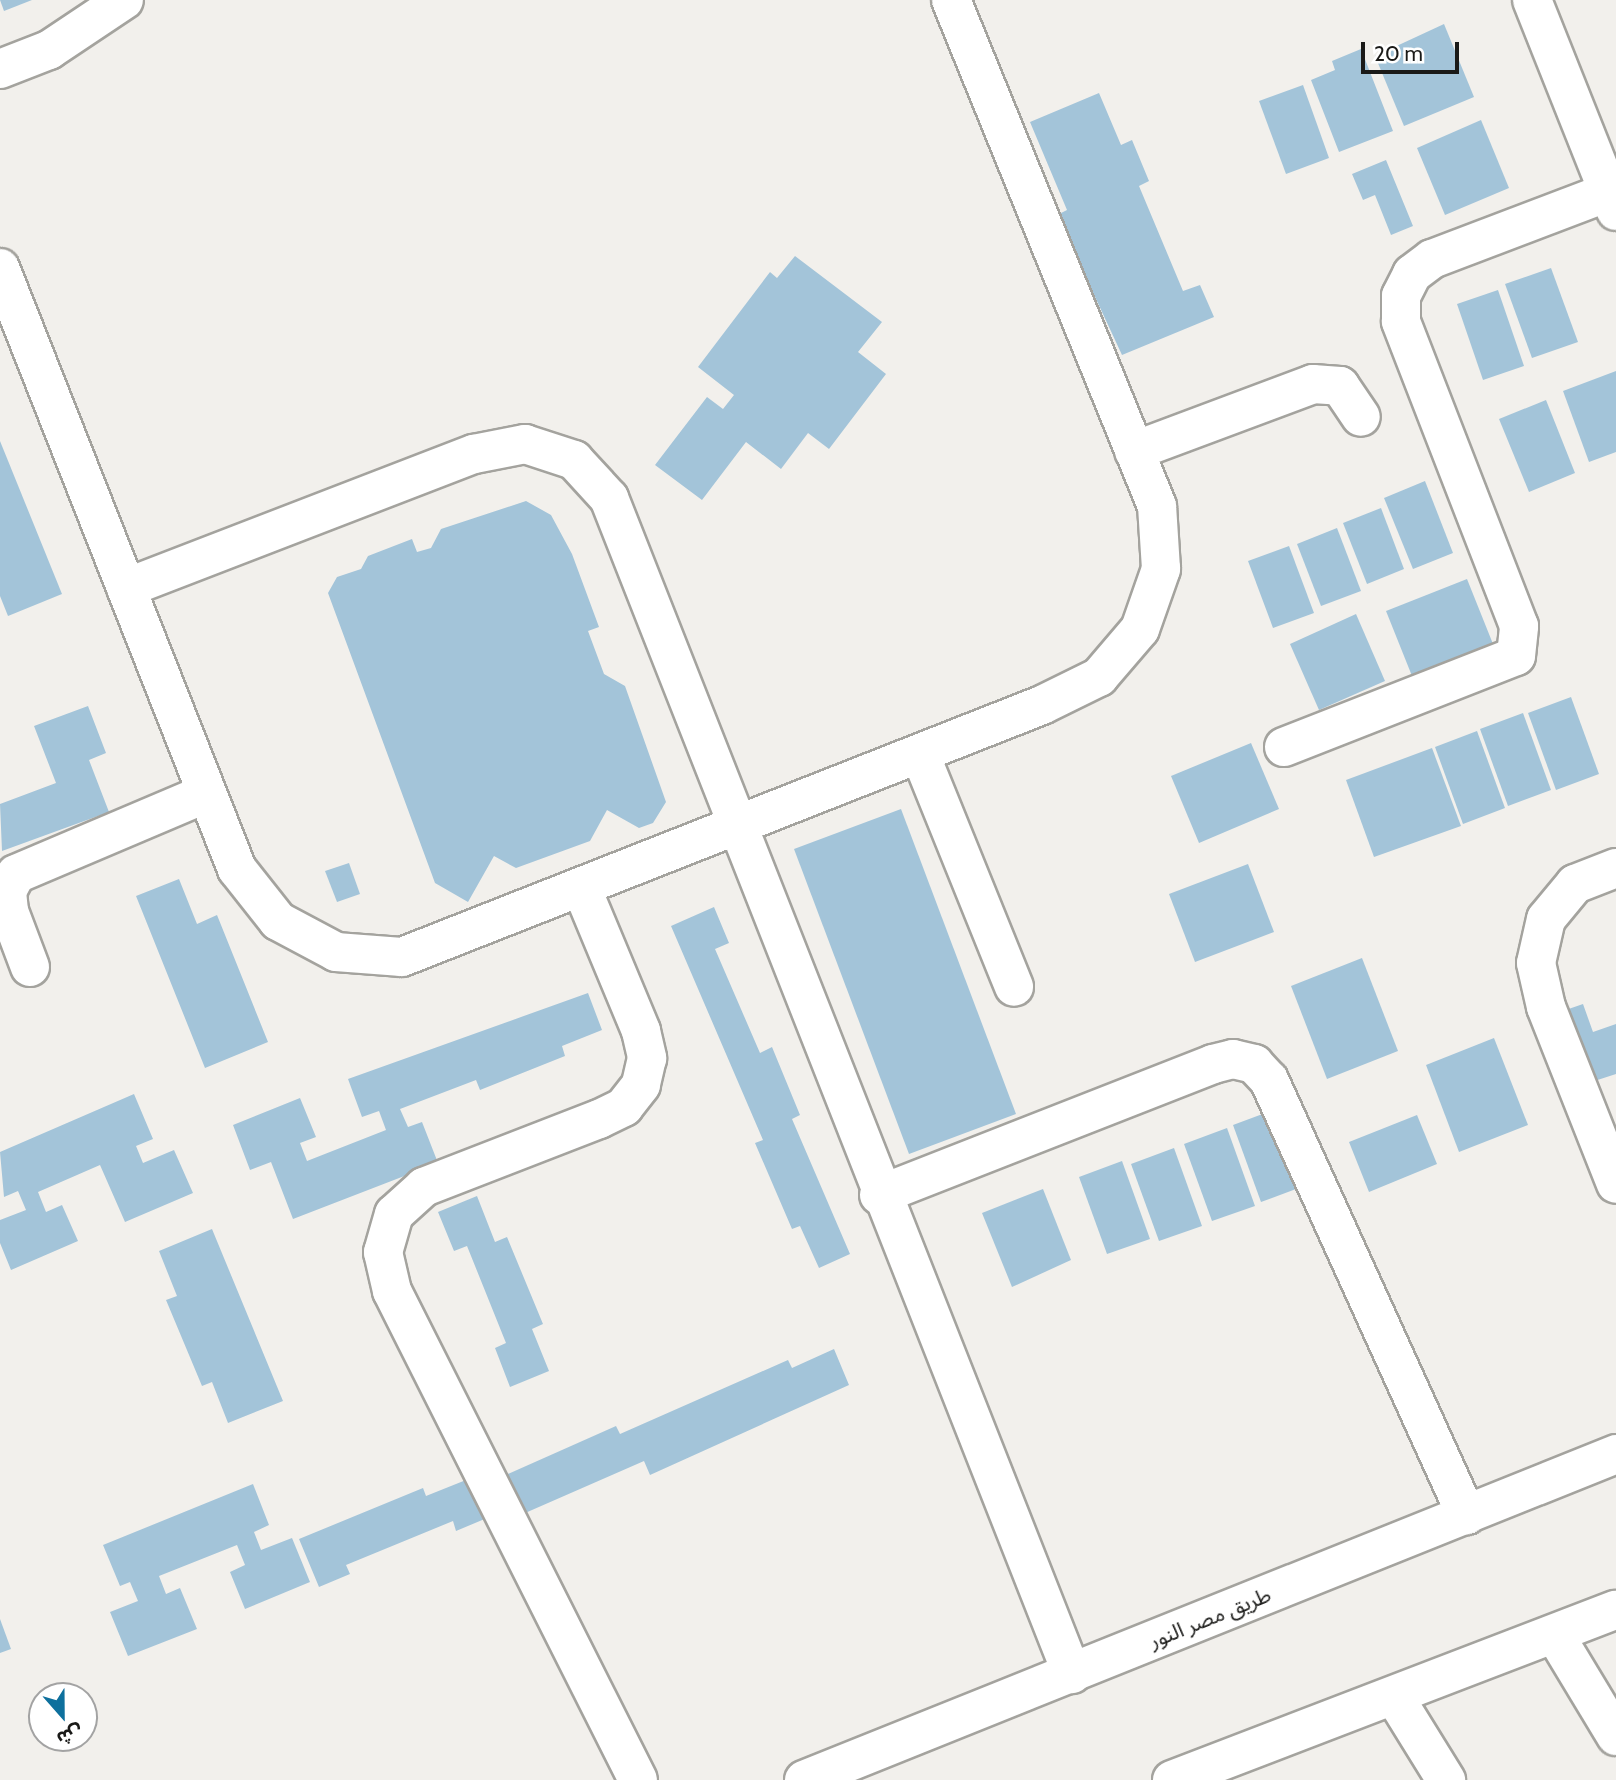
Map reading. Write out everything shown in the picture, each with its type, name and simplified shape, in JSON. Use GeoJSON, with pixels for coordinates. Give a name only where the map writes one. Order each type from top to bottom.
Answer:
{"type":"FeatureCollection","features":[{"type":"Feature","properties":{"kind":"street"},"geometry":{"type":"LineString","coordinates":[[0,69],[49,50],[124,0]]}},
{"type":"Feature","properties":{"kind":"street"},"geometry":{"type":"LineString","coordinates":[[0,268],[14,345],[126,588],[237,870],[278,920],[336,952],[401,957],[582,889],[920,754],[1099,677],[1140,629],[1160,569],[1157,506],[951,0]]}},
{"type":"Feature","properties":{"kind":"street"},"geometry":{"type":"LineString","coordinates":[[1284,747],[1516,656],[1519,626],[1401,321],[1401,296],[1412,274],[1432,259],[1613,198],[1532,0]]}},
{"type":"Feature","properties":{"kind":"street"},"geometry":{"type":"LineString","coordinates":[[1134,451],[1312,384],[1340,386],[1361,417]]}},
{"type":"Feature","properties":{"kind":"street"},"geometry":{"type":"LineString","coordinates":[[126,588],[474,454],[525,444],[574,460],[609,498],[741,825],[879,1195],[1072,1674]]}},
{"type":"Feature","properties":{"kind":"street"},"geometry":{"type":"LineString","coordinates":[[920,754],[1013,987]]}},
{"type":"Feature","properties":{"kind":"street"},"geometry":{"type":"LineString","coordinates":[[30,967],[9,911],[7,891],[16,874],[207,793]]}},
{"type":"Feature","properties":{"kind":"street"},"geometry":{"type":"LineString","coordinates":[[1616,868],[1575,884],[1546,919],[1536,964],[1546,1007],[1616,1184]]}},
{"type":"Feature","properties":{"kind":"street"},"geometry":{"type":"LineString","coordinates":[[582,889],[641,1031],[647,1058],[641,1085],[624,1107],[599,1119],[424,1187],[394,1214],[383,1252],[393,1291],[638,1780]]}},
{"type":"Feature","properties":{"kind":"street"},"geometry":{"type":"LineString","coordinates":[[879,1195],[1213,1064],[1233,1059],[1254,1065],[1269,1080],[1466,1515]]}},
{"type":"Feature","properties":{"kind":"street","name":"طريق مصر النور"},"geometry":{"type":"LineString","coordinates":[[804,1780],[1616,1454]]}},
{"type":"Feature","properties":{"kind":"street"},"geometry":{"type":"LineString","coordinates":[[1171,1780],[1555,1635],[1612,1621]]}},
{"type":"Feature","properties":{"kind":"street"},"geometry":{"type":"LineString","coordinates":[[1555,1635],[1616,1736]]}},
{"type":"Feature","properties":{"kind":"street"},"geometry":{"type":"LineString","coordinates":[[1394,1696],[1440,1776]]}},
{"type":"Feature","properties":{"kind":"building"},"geometry":{"type":"Polygon","coordinates":[[[0,0],[32,0],[4,11],[0,0]]]}},
{"type":"Feature","properties":{"kind":"building"},"geometry":{"type":"Polygon","coordinates":[[[1444,24],[1474,97],[1404,126],[1375,56],[1444,24]]]}},
{"type":"Feature","properties":{"kind":"building"},"geometry":{"type":"Polygon","coordinates":[[[1361,49],[1393,131],[1339,152],[1311,80],[1335,70],[1332,61],[1361,49]]]}},
{"type":"Feature","properties":{"kind":"building"},"geometry":{"type":"Polygon","coordinates":[[[1303,85],[1329,158],[1286,174],[1259,101],[1303,85]]]}},
{"type":"Feature","properties":{"kind":"building"},"geometry":{"type":"Polygon","coordinates":[[[1099,93],[1121,145],[1132,140],[1149,181],[1139,186],[1183,291],[1200,285],[1214,317],[1122,355],[1057,215],[1067,210],[1030,122],[1099,93]]]}},
{"type":"Feature","properties":{"kind":"building"},"geometry":{"type":"Polygon","coordinates":[[[1481,120],[1509,188],[1445,215],[1417,148],[1481,120]]]}},
{"type":"Feature","properties":{"kind":"building"},"geometry":{"type":"Polygon","coordinates":[[[1386,160],[1413,226],[1391,235],[1375,195],[1363,200],[1352,174],[1386,160]]]}},
{"type":"Feature","properties":{"kind":"building"},"geometry":{"type":"Polygon","coordinates":[[[795,256],[882,322],[858,352],[886,374],[829,449],[808,433],[781,469],[746,442],[702,500],[655,465],[707,397],[723,409],[734,395],[698,367],[770,272],[777,278],[795,256]]]}},
{"type":"Feature","properties":{"kind":"building"},"geometry":{"type":"Polygon","coordinates":[[[1551,268],[1578,342],[1532,358],[1505,284],[1551,268]]]}},
{"type":"Feature","properties":{"kind":"building"},"geometry":{"type":"Polygon","coordinates":[[[1498,290],[1524,366],[1483,380],[1457,304],[1498,290]]]}},
{"type":"Feature","properties":{"kind":"building"},"geometry":{"type":"Polygon","coordinates":[[[1616,371],[1616,452],[1589,462],[1563,391],[1616,371]]]}},
{"type":"Feature","properties":{"kind":"building"},"geometry":{"type":"Polygon","coordinates":[[[1546,400],[1575,473],[1529,492],[1499,419],[1546,400]]]}},
{"type":"Feature","properties":{"kind":"building"},"geometry":{"type":"Polygon","coordinates":[[[0,441],[62,594],[8,616],[0,596],[0,441]]]}},
{"type":"Feature","properties":{"kind":"building"},"geometry":{"type":"Polygon","coordinates":[[[1425,481],[1453,553],[1413,569],[1384,498],[1425,481]]]}},
{"type":"Feature","properties":{"kind":"building"},"geometry":{"type":"Polygon","coordinates":[[[526,501],[551,515],[572,554],[599,627],[588,631],[604,674],[625,686],[666,802],[653,823],[639,828],[607,810],[590,841],[516,868],[494,856],[468,902],[435,883],[328,593],[337,577],[361,569],[368,556],[412,539],[417,552],[431,548],[441,529],[526,501]]]}},
{"type":"Feature","properties":{"kind":"building"},"geometry":{"type":"Polygon","coordinates":[[[1381,508],[1404,569],[1367,584],[1343,523],[1381,508]]]}},
{"type":"Feature","properties":{"kind":"building"},"geometry":{"type":"Polygon","coordinates":[[[1337,528],[1361,591],[1321,606],[1297,544],[1337,528]]]}},
{"type":"Feature","properties":{"kind":"building"},"geometry":{"type":"Polygon","coordinates":[[[1289,546],[1314,613],[1273,628],[1248,561],[1289,546]]]}},
{"type":"Feature","properties":{"kind":"building"},"geometry":{"type":"Polygon","coordinates":[[[1467,579],[1495,649],[1414,681],[1386,611],[1467,579]]]}},
{"type":"Feature","properties":{"kind":"building"},"geometry":{"type":"Polygon","coordinates":[[[1356,614],[1385,681],[1319,710],[1290,644],[1356,614]]]}},
{"type":"Feature","properties":{"kind":"building"},"geometry":{"type":"Polygon","coordinates":[[[1571,697],[1599,774],[1556,790],[1528,713],[1571,697]]]}},
{"type":"Feature","properties":{"kind":"building"},"geometry":{"type":"Polygon","coordinates":[[[88,706],[106,753],[89,760],[109,812],[2,851],[0,804],[56,783],[34,726],[88,706]]]}},
{"type":"Feature","properties":{"kind":"building"},"geometry":{"type":"Polygon","coordinates":[[[1523,713],[1551,790],[1508,806],[1480,729],[1523,713]]]}},
{"type":"Feature","properties":{"kind":"building"},"geometry":{"type":"Polygon","coordinates":[[[1477,731],[1505,808],[1463,824],[1435,747],[1477,731]]]}},
{"type":"Feature","properties":{"kind":"building"},"geometry":{"type":"Polygon","coordinates":[[[1251,743],[1279,809],[1199,843],[1171,776],[1251,743]]]}},
{"type":"Feature","properties":{"kind":"building"},"geometry":{"type":"Polygon","coordinates":[[[1432,748],[1461,826],[1374,857],[1346,780],[1432,748]]]}},
{"type":"Feature","properties":{"kind":"building"},"geometry":{"type":"Polygon","coordinates":[[[901,809],[1016,1114],[909,1154],[794,849],[901,809]]]}},
{"type":"Feature","properties":{"kind":"building"},"geometry":{"type":"Polygon","coordinates":[[[349,863],[360,894],[337,902],[325,871],[349,863]]]}},
{"type":"Feature","properties":{"kind":"building"},"geometry":{"type":"Polygon","coordinates":[[[1248,864],[1274,932],[1195,962],[1169,894],[1248,864]]]}},
{"type":"Feature","properties":{"kind":"building"},"geometry":{"type":"Polygon","coordinates":[[[179,879],[197,924],[217,915],[268,1042],[205,1068],[136,896],[179,879]]]}},
{"type":"Feature","properties":{"kind":"building"},"geometry":{"type":"Polygon","coordinates":[[[714,907],[729,943],[715,949],[760,1053],[772,1047],[800,1115],[792,1119],[850,1254],[819,1268],[800,1226],[792,1229],[755,1143],[763,1140],[671,926],[714,907]]]}},
{"type":"Feature","properties":{"kind":"building"},"geometry":{"type":"Polygon","coordinates":[[[1362,958],[1398,1051],[1327,1079],[1291,986],[1362,958]]]}},
{"type":"Feature","properties":{"kind":"building"},"geometry":{"type":"Polygon","coordinates":[[[588,993],[602,1030],[562,1046],[565,1056],[480,1090],[476,1080],[400,1109],[408,1127],[422,1122],[438,1163],[293,1219],[271,1162],[250,1170],[233,1125],[300,1098],[316,1137],[300,1143],[307,1161],[386,1130],[379,1111],[362,1117],[348,1079],[588,993]]]}},
{"type":"Feature","properties":{"kind":"building"},"geometry":{"type":"Polygon","coordinates":[[[1583,1004],[1593,1032],[1616,1024],[1616,1074],[1582,1085],[1557,1013],[1583,1004]]]}},
{"type":"Feature","properties":{"kind":"building"},"geometry":{"type":"Polygon","coordinates":[[[1494,1038],[1528,1125],[1459,1152],[1426,1065],[1494,1038]]]}},
{"type":"Feature","properties":{"kind":"building"},"geometry":{"type":"Polygon","coordinates":[[[134,1094],[153,1139],[136,1146],[143,1163],[174,1150],[193,1193],[125,1222],[100,1165],[38,1192],[46,1212],[62,1205],[78,1241],[11,1270],[0,1243],[0,1220],[26,1210],[18,1191],[4,1197],[0,1152],[134,1094]]]}},
{"type":"Feature","properties":{"kind":"building"},"geometry":{"type":"Polygon","coordinates":[[[1276,1109],[1304,1186],[1261,1202],[1233,1125],[1276,1109]]]}},
{"type":"Feature","properties":{"kind":"building"},"geometry":{"type":"Polygon","coordinates":[[[1417,1115],[1437,1164],[1369,1192],[1349,1142],[1417,1115]]]}},
{"type":"Feature","properties":{"kind":"building"},"geometry":{"type":"Polygon","coordinates":[[[1227,1128],[1255,1206],[1212,1221],[1184,1144],[1227,1128]]]}},
{"type":"Feature","properties":{"kind":"building"},"geometry":{"type":"Polygon","coordinates":[[[1174,1148],[1202,1226],[1159,1241],[1131,1164],[1174,1148]]]}},
{"type":"Feature","properties":{"kind":"building"},"geometry":{"type":"Polygon","coordinates":[[[1122,1161],[1150,1239],[1107,1254],[1079,1177],[1122,1161]]]}},
{"type":"Feature","properties":{"kind":"building"},"geometry":{"type":"Polygon","coordinates":[[[1043,1189],[1071,1260],[1012,1287],[982,1213],[1043,1189]]]}},
{"type":"Feature","properties":{"kind":"building"},"geometry":{"type":"Polygon","coordinates":[[[477,1196],[495,1242],[507,1237],[543,1324],[532,1329],[549,1371],[510,1387],[495,1348],[506,1343],[467,1246],[454,1251],[438,1212],[477,1196]]]}},
{"type":"Feature","properties":{"kind":"building"},"geometry":{"type":"Polygon","coordinates":[[[212,1229],[283,1401],[228,1423],[212,1382],[202,1386],[166,1300],[177,1296],[159,1251],[212,1229]]]}},
{"type":"Feature","properties":{"kind":"building"},"geometry":{"type":"Polygon","coordinates":[[[834,1349],[849,1385],[650,1475],[644,1461],[516,1517],[499,1478],[616,1426],[620,1434],[788,1360],[792,1368],[834,1349]]]}},
{"type":"Feature","properties":{"kind":"building"},"geometry":{"type":"Polygon","coordinates":[[[471,1478],[487,1518],[456,1531],[453,1521],[346,1565],[350,1574],[319,1587],[299,1539],[423,1488],[426,1496],[471,1478]]]}},
{"type":"Feature","properties":{"kind":"building"},"geometry":{"type":"Polygon","coordinates":[[[253,1484],[269,1525],[254,1532],[261,1550],[292,1538],[310,1582],[245,1609],[230,1572],[245,1565],[237,1545],[159,1576],[166,1594],[180,1588],[197,1629],[128,1656],[110,1612],[138,1601],[130,1582],[120,1586],[103,1545],[253,1484]]]}},
{"type":"Feature","properties":{"kind":"building"},"geometry":{"type":"Polygon","coordinates":[[[0,1619],[11,1649],[0,1653],[0,1619]]]}}]}
